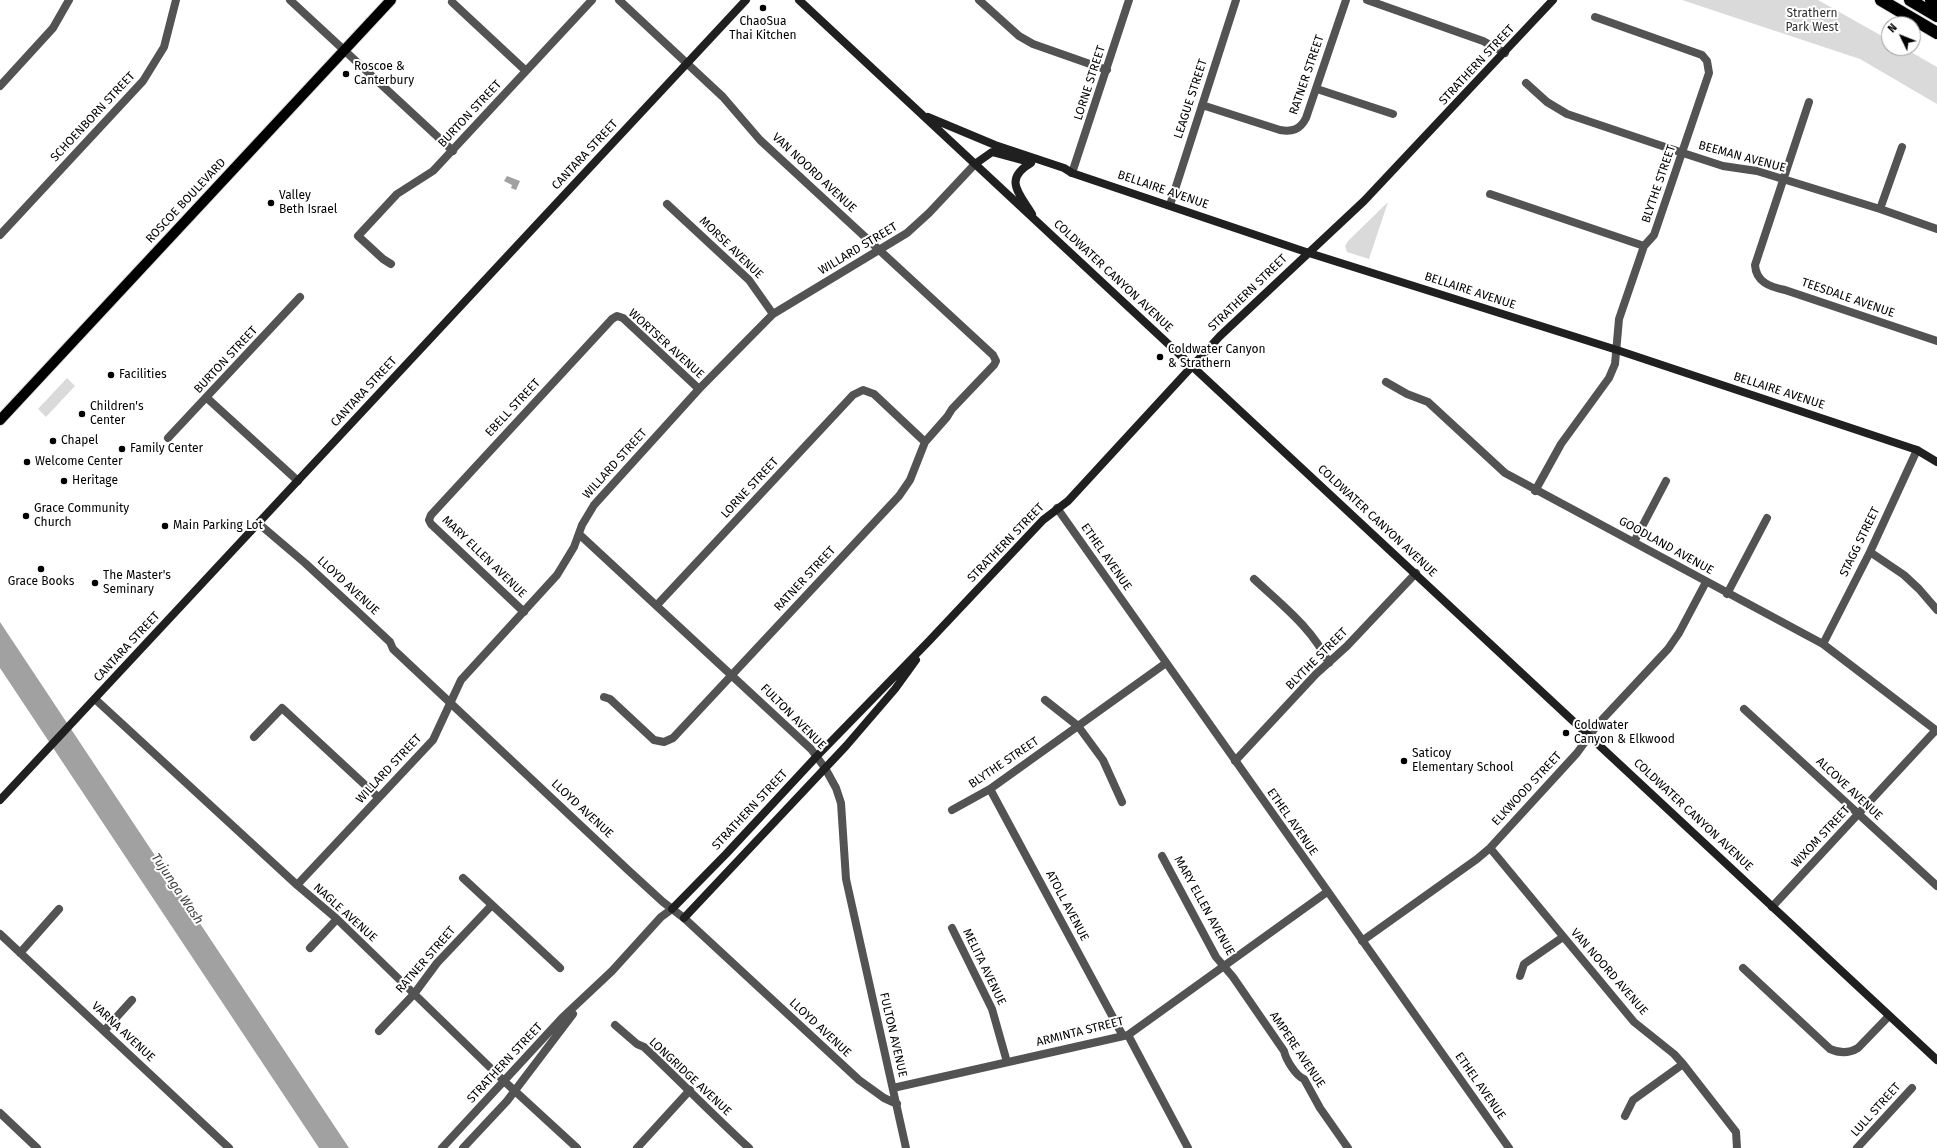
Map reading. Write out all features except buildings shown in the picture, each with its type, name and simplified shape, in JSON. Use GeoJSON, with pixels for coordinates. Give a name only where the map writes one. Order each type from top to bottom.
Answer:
{"type":"FeatureCollection","features":[{"type":"Feature","properties":{"kind":"highway"},"geometry":{"type":"LineString","coordinates":[[1881,0],[1937,33]]}},
{"type":"Feature","properties":{"kind":"highway"},"geometry":{"type":"LineString","coordinates":[[1910,0],[1937,16]]}},
{"type":"Feature","properties":{"kind":"highway"},"geometry":{"type":"LineString","coordinates":[[1931,0],[1937,4]]}},
{"type":"Feature","properties":{"kind":"main road","name":"ROSCOE BOULEVARD"},"geometry":{"type":"LineString","coordinates":[[0,420],[391,0]]}},
{"type":"Feature","properties":{"kind":"street"},"geometry":{"type":"LineString","coordinates":[[0,86],[54,28],[69,0]]}},
{"type":"Feature","properties":{"kind":"street","name":"SCHOENBORN STREET"},"geometry":{"type":"LineString","coordinates":[[0,235],[143,81],[154,66],[164,47],[176,0]]}},
{"type":"Feature","properties":{"kind":"street"},"geometry":{"type":"LineString","coordinates":[[290,0],[452,151]]}},
{"type":"Feature","properties":{"kind":"street","name":"BURTON STREET"},"geometry":{"type":"LineString","coordinates":[[391,264],[383,259],[358,236],[397,194],[433,171],[592,0]]}},
{"type":"Feature","properties":{"kind":"street","name":"VAN NOORD AVENUE"},"geometry":{"type":"LineString","coordinates":[[619,0],[723,97],[760,140],[993,355],[996,361]]}},
{"type":"Feature","properties":{"kind":"street","name":"CANTARA STREET"},"geometry":{"type":"LineString","coordinates":[[0,800],[746,0]]}},
{"type":"Feature","properties":{"kind":"street","name":"COLDWATER CANYON AVENUE"},"geometry":{"type":"LineString","coordinates":[[799,0],[1416,573],[1937,1060]]}},
{"type":"Feature","properties":{"kind":"street"},"geometry":{"type":"LineString","coordinates":[[979,0],[1023,39],[1033,44],[1107,70]]}},
{"type":"Feature","properties":{"kind":"street","name":"LORNE STREET"},"geometry":{"type":"LineString","coordinates":[[1072,173],[1130,0]]}},
{"type":"Feature","properties":{"kind":"street","name":"LEAGUE STREET"},"geometry":{"type":"LineString","coordinates":[[1170,205],[1236,0]]}},
{"type":"Feature","properties":{"kind":"street","name":"RATNER STREET"},"geometry":{"type":"LineString","coordinates":[[1202,105],[1289,132],[1296,130],[1303,125],[1346,0]]}},
{"type":"Feature","properties":{"kind":"street"},"geometry":{"type":"LineString","coordinates":[[1367,0],[1483,41],[1505,53]]}},
{"type":"Feature","properties":{"kind":"street","name":"STRATHERN STREET"},"geometry":{"type":"LineString","coordinates":[[442,1148],[562,1018],[612,971],[661,917],[672,909],[726,854],[817,756],[929,641],[1043,520],[1068,501],[1192,366],[1234,323],[1391,174],[1553,0]]}},
{"type":"Feature","properties":{"kind":"street"},"geometry":{"type":"LineString","coordinates":[[452,2],[526,71]]}},
{"type":"Feature","properties":{"kind":"street","name":"BLYTHE STREET"},"geometry":{"type":"LineString","coordinates":[[1535,491],[1561,444],[1576,421],[1602,389],[1615,364],[1618,320],[1644,246],[1654,235],[1709,73],[1708,62],[1702,55],[1595,16]]}},
{"type":"Feature","properties":{"kind":"street","name":"BEEMAN AVENUE"},"geometry":{"type":"LineString","coordinates":[[1526,83],[1547,102],[1567,114],[1723,166],[1756,172],[1784,180],[1880,209],[1937,229]]}},
{"type":"Feature","properties":{"kind":"street"},"geometry":{"type":"LineString","coordinates":[[1316,89],[1393,114]]}},
{"type":"Feature","properties":{"kind":"street"},"geometry":{"type":"LineString","coordinates":[[1784,180],[1809,102]]}},
{"type":"Feature","properties":{"kind":"street","name":"BELLAIRE AVENUE"},"geometry":{"type":"LineString","coordinates":[[922,114],[995,145],[1064,168],[1072,173],[1309,253],[1617,350],[1917,450],[1937,462]]}},
{"type":"Feature","properties":{"kind":"street"},"geometry":{"type":"LineString","coordinates":[[975,164],[982,152],[995,145]]}},
{"type":"Feature","properties":{"kind":"street"},"geometry":{"type":"LineString","coordinates":[[1880,209],[1902,147]]}},
{"type":"Feature","properties":{"kind":"street","name":"WILLARD STREET"},"geometry":{"type":"LineString","coordinates":[[297,886],[433,740],[461,680],[557,575],[571,552],[582,525],[594,504],[699,389],[773,314],[879,250],[895,242],[919,224],[975,164],[992,152],[1031,163]]}},
{"type":"Feature","properties":{"kind":"street"},"geometry":{"type":"LineString","coordinates":[[1037,222],[1016,187],[1015,179],[1017,173],[1031,163],[1061,173],[1072,173]]}},
{"type":"Feature","properties":{"kind":"street","name":"TEESDALE AVENUE"},"geometry":{"type":"LineString","coordinates":[[1784,180],[1755,265],[1756,274],[1763,282],[1773,288],[1785,290],[1937,341]]}},
{"type":"Feature","properties":{"kind":"street"},"geometry":{"type":"LineString","coordinates":[[1490,194],[1644,246]]}},
{"type":"Feature","properties":{"kind":"street","name":"MORSE AVENUE"},"geometry":{"type":"LineString","coordinates":[[667,204],[749,280],[773,314]]}},
{"type":"Feature","properties":{"kind":"street","name":"BURTON STREET"},"geometry":{"type":"LineString","coordinates":[[168,438],[300,297]]}},
{"type":"Feature","properties":{"kind":"street","name":"WORTSER AVENUE"},"geometry":{"type":"LineString","coordinates":[[618,316],[623,318],[699,389]]}},
{"type":"Feature","properties":{"kind":"street","name":"EBELL STREET"},"geometry":{"type":"LineString","coordinates":[[429,520],[436,509],[612,319],[618,316]]}},
{"type":"Feature","properties":{"kind":"street","name":"RATNER STREET"},"geometry":{"type":"LineString","coordinates":[[604,697],[610,699],[654,740],[664,742],[673,738],[899,496],[910,480],[925,442],[952,409],[994,365],[996,361]]}},
{"type":"Feature","properties":{"kind":"street","name":"GOODLAND AVENUE"},"geometry":{"type":"LineString","coordinates":[[1386,382],[1408,394],[1428,402],[1505,473],[1535,491],[1634,542],[1727,594],[1823,644],[1937,731]]}},
{"type":"Feature","properties":{"kind":"street","name":"LORNE STREET"},"geometry":{"type":"LineString","coordinates":[[657,605],[854,395],[863,390],[874,394],[925,442]]}},
{"type":"Feature","properties":{"kind":"street"},"geometry":{"type":"LineString","coordinates":[[207,398],[298,480]]}},
{"type":"Feature","properties":{"kind":"street","name":"STAGG STREET"},"geometry":{"type":"LineString","coordinates":[[1823,644],[1870,552],[1917,450]]}},
{"type":"Feature","properties":{"kind":"street"},"geometry":{"type":"LineString","coordinates":[[1634,542],[1666,481]]}},
{"type":"Feature","properties":{"kind":"street","name":"ETHEL AVENUE"},"geometry":{"type":"LineString","coordinates":[[1057,508],[1327,892],[1510,1148]]}},
{"type":"Feature","properties":{"kind":"street"},"geometry":{"type":"LineString","coordinates":[[1727,594],[1767,518]]}},
{"type":"Feature","properties":{"kind":"street","name":"MARY ELLEN AVENUE"},"geometry":{"type":"LineString","coordinates":[[429,520],[524,612]]}},
{"type":"Feature","properties":{"kind":"street","name":"LLOYD AVENUE"},"geometry":{"type":"LineString","coordinates":[[258,523],[305,563],[364,617],[390,642],[393,649],[634,875],[684,918],[863,1084],[896,1104]]}},
{"type":"Feature","properties":{"kind":"street","name":"FULTON AVENUE"},"geometry":{"type":"LineString","coordinates":[[579,534],[732,674],[817,756],[836,788],[841,804],[846,879],[906,1148]]}},
{"type":"Feature","properties":{"kind":"street"},"geometry":{"type":"LineString","coordinates":[[1870,552],[1904,575],[1919,588],[1937,610]]}},
{"type":"Feature","properties":{"kind":"street","name":"BLYTHE STREET"},"geometry":{"type":"LineString","coordinates":[[1235,761],[1316,674],[1347,646],[1416,573]]}},
{"type":"Feature","properties":{"kind":"street"},"geometry":{"type":"LineString","coordinates":[[1254,579],[1312,634],[1329,663]]}},
{"type":"Feature","properties":{"kind":"street","name":"ELKWOOD STREET"},"geometry":{"type":"LineString","coordinates":[[1362,941],[1477,859],[1490,848],[1577,752],[1598,724],[1668,649],[1679,633],[1706,582]]}},
{"type":"Feature","properties":{"kind":"street","name":"STRATHERN STREET"},"geometry":{"type":"LineString","coordinates":[[684,918],[825,768],[895,689],[929,641]]}},
{"type":"Feature","properties":{"kind":"street","name":"BLYTHE STREET"},"geometry":{"type":"LineString","coordinates":[[952,810],[990,788],[1166,663]]}},
{"type":"Feature","properties":{"kind":"street","name":"NAGLE AVENUE"},"geometry":{"type":"LineString","coordinates":[[95,698],[297,886],[337,919],[504,1081],[577,1148]]}},
{"type":"Feature","properties":{"kind":"street"},"geometry":{"type":"LineString","coordinates":[[1045,700],[1078,726],[1103,760],[1122,802]]}},
{"type":"Feature","properties":{"kind":"street"},"geometry":{"type":"LineString","coordinates":[[254,737],[282,708],[378,798]]}},
{"type":"Feature","properties":{"kind":"street","name":"ALCOVE AVENUE"},"geometry":{"type":"LineString","coordinates":[[1744,709],[1937,886]]}},
{"type":"Feature","properties":{"kind":"street","name":"WIXOM STREET"},"geometry":{"type":"LineString","coordinates":[[1772,907],[1937,731]]}},
{"type":"Feature","properties":{"kind":"street","name":"ATOLL AVENUE"},"geometry":{"type":"LineString","coordinates":[[990,788],[1188,1148]]}},
{"type":"Feature","properties":{"kind":"street","name":"VAN NOORD AVENUE"},"geometry":{"type":"LineString","coordinates":[[1490,848],[1634,1022],[1674,1054],[1683,1064],[1736,1132],[1737,1148]]}},
{"type":"Feature","properties":{"kind":"street","name":"MARY ELLEN AVENUE"},"geometry":{"type":"LineString","coordinates":[[1162,856],[1216,957],[1224,967]]}},
{"type":"Feature","properties":{"kind":"street"},"geometry":{"type":"LineString","coordinates":[[463,878],[491,906],[560,968]]}},
{"type":"Feature","properties":{"kind":"street","name":"ARMINTA STREET"},"geometry":{"type":"LineString","coordinates":[[893,1088],[1126,1035],[1224,967],[1327,892]]}},
{"type":"Feature","properties":{"kind":"street","name":"RATNER STREET"},"geometry":{"type":"LineString","coordinates":[[378,1031],[414,994],[437,963],[491,906]]}},
{"type":"Feature","properties":{"kind":"street"},"geometry":{"type":"LineString","coordinates":[[20,953],[59,909]]}},
{"type":"Feature","properties":{"kind":"street"},"geometry":{"type":"LineString","coordinates":[[310,948],[337,919]]}},
{"type":"Feature","properties":{"kind":"street","name":"MELITA AVENUE"},"geometry":{"type":"LineString","coordinates":[[952,928],[992,1009],[1006,1062]]}},
{"type":"Feature","properties":{"kind":"street","name":"VARNA AVENUE"},"geometry":{"type":"LineString","coordinates":[[0,934],[229,1148]]}},
{"type":"Feature","properties":{"kind":"street"},"geometry":{"type":"LineString","coordinates":[[1520,976],[1524,964],[1563,937]]}},
{"type":"Feature","properties":{"kind":"street","name":"AMPERE AVENUE"},"geometry":{"type":"LineString","coordinates":[[1224,967],[1284,1051],[1300,1078],[1304,1079],[1320,1108],[1348,1148]]}},
{"type":"Feature","properties":{"kind":"street"},"geometry":{"type":"LineString","coordinates":[[1742,968],[1830,1049],[1838,1053],[1852,1052],[1858,1048],[1889,1016]]}},
{"type":"Feature","properties":{"kind":"street","name":"STRATHERN STREET"},"geometry":{"type":"LineString","coordinates":[[463,1148],[515,1091],[587,995]]}},
{"type":"Feature","properties":{"kind":"street"},"geometry":{"type":"LineString","coordinates":[[104,1031],[132,1000]]}},
{"type":"Feature","properties":{"kind":"street","name":"LONGRIDGE AVENUE"},"geometry":{"type":"LineString","coordinates":[[615,1025],[637,1044],[644,1047],[690,1090],[700,1103],[749,1148]]}},
{"type":"Feature","properties":{"kind":"street"},"geometry":{"type":"LineString","coordinates":[[1625,1116],[1633,1100],[1683,1064]]}},
{"type":"Feature","properties":{"kind":"street","name":"LULL STREET"},"geometry":{"type":"LineString","coordinates":[[1860,1147],[1912,1088]]}},
{"type":"Feature","properties":{"kind":"street"},"geometry":{"type":"LineString","coordinates":[[637,1148],[690,1090]]}},
{"type":"Feature","properties":{"kind":"street"},"geometry":{"type":"LineString","coordinates":[[0,1113],[37,1148]]}},
{"type":"Feature","properties":{"kind":"green space","name":"Strathern Park West"},"geometry":{"type":"Polygon","coordinates":[[[1682,0],[1818,0],[1881,35],[1881,56],[1918,56],[1937,67],[1937,104],[1860,59],[1682,0]]]}},
{"type":"Feature","properties":{"kind":"green space"},"geometry":{"type":"Polygon","coordinates":[[[1388,202],[1369,259],[1347,252],[1345,246],[1348,241],[1388,202]]]}},
{"type":"Feature","properties":{"kind":"green space"},"geometry":{"type":"Polygon","coordinates":[[[67,378],[75,386],[46,417],[38,409],[67,378]]]}},
{"type":"Feature","properties":{"kind":"water"},"geometry":{"type":"Polygon","coordinates":[[[507,176],[520,181],[516,190],[511,188],[512,185],[504,181],[507,176]]]}},
{"type":"Feature","properties":{"kind":"water","name":"Tujunga Wash"},"geometry":{"type":"Polygon","coordinates":[[[0,622],[349,1148],[319,1148],[0,668],[0,622]]]}},
{"type":"Feature","properties":{"kind":"place","name":"ChaoSua Thai Kitchen"},"geometry":{"type":"Point","coordinates":[763,8]}},
{"type":"Feature","properties":{"kind":"place","name":"Roscoe & Canterbury"},"geometry":{"type":"Point","coordinates":[346,74]}},
{"type":"Feature","properties":{"kind":"place","name":"Valley Beth Israel"},"geometry":{"type":"Point","coordinates":[271,203]}},
{"type":"Feature","properties":{"kind":"place","name":"Coldwater Canyon & Strathern"},"geometry":{"type":"Point","coordinates":[1160,357]}},
{"type":"Feature","properties":{"kind":"place","name":"Facilities"},"geometry":{"type":"Point","coordinates":[111,375]}},
{"type":"Feature","properties":{"kind":"place","name":"Children's Center"},"geometry":{"type":"Point","coordinates":[82,414]}},
{"type":"Feature","properties":{"kind":"place","name":"Chapel"},"geometry":{"type":"Point","coordinates":[53,441]}},
{"type":"Feature","properties":{"kind":"place","name":"Family Center"},"geometry":{"type":"Point","coordinates":[122,449]}},
{"type":"Feature","properties":{"kind":"place","name":"Welcome Center"},"geometry":{"type":"Point","coordinates":[27,462]}},
{"type":"Feature","properties":{"kind":"place","name":"Heritage"},"geometry":{"type":"Point","coordinates":[64,481]}},
{"type":"Feature","properties":{"kind":"place","name":"Grace Community Church"},"geometry":{"type":"Point","coordinates":[26,516]}},
{"type":"Feature","properties":{"kind":"place","name":"Main Parking Lot"},"geometry":{"type":"Point","coordinates":[165,526]}},
{"type":"Feature","properties":{"kind":"place","name":"Grace Books"},"geometry":{"type":"Point","coordinates":[41,569]}},
{"type":"Feature","properties":{"kind":"place","name":"The Master's Seminary"},"geometry":{"type":"Point","coordinates":[95,583]}},
{"type":"Feature","properties":{"kind":"place","name":"Coldwater Canyon & Elkwood"},"geometry":{"type":"Point","coordinates":[1566,733]}},
{"type":"Feature","properties":{"kind":"place","name":"Saticoy Elementary School"},"geometry":{"type":"Point","coordinates":[1404,761]}}]}
